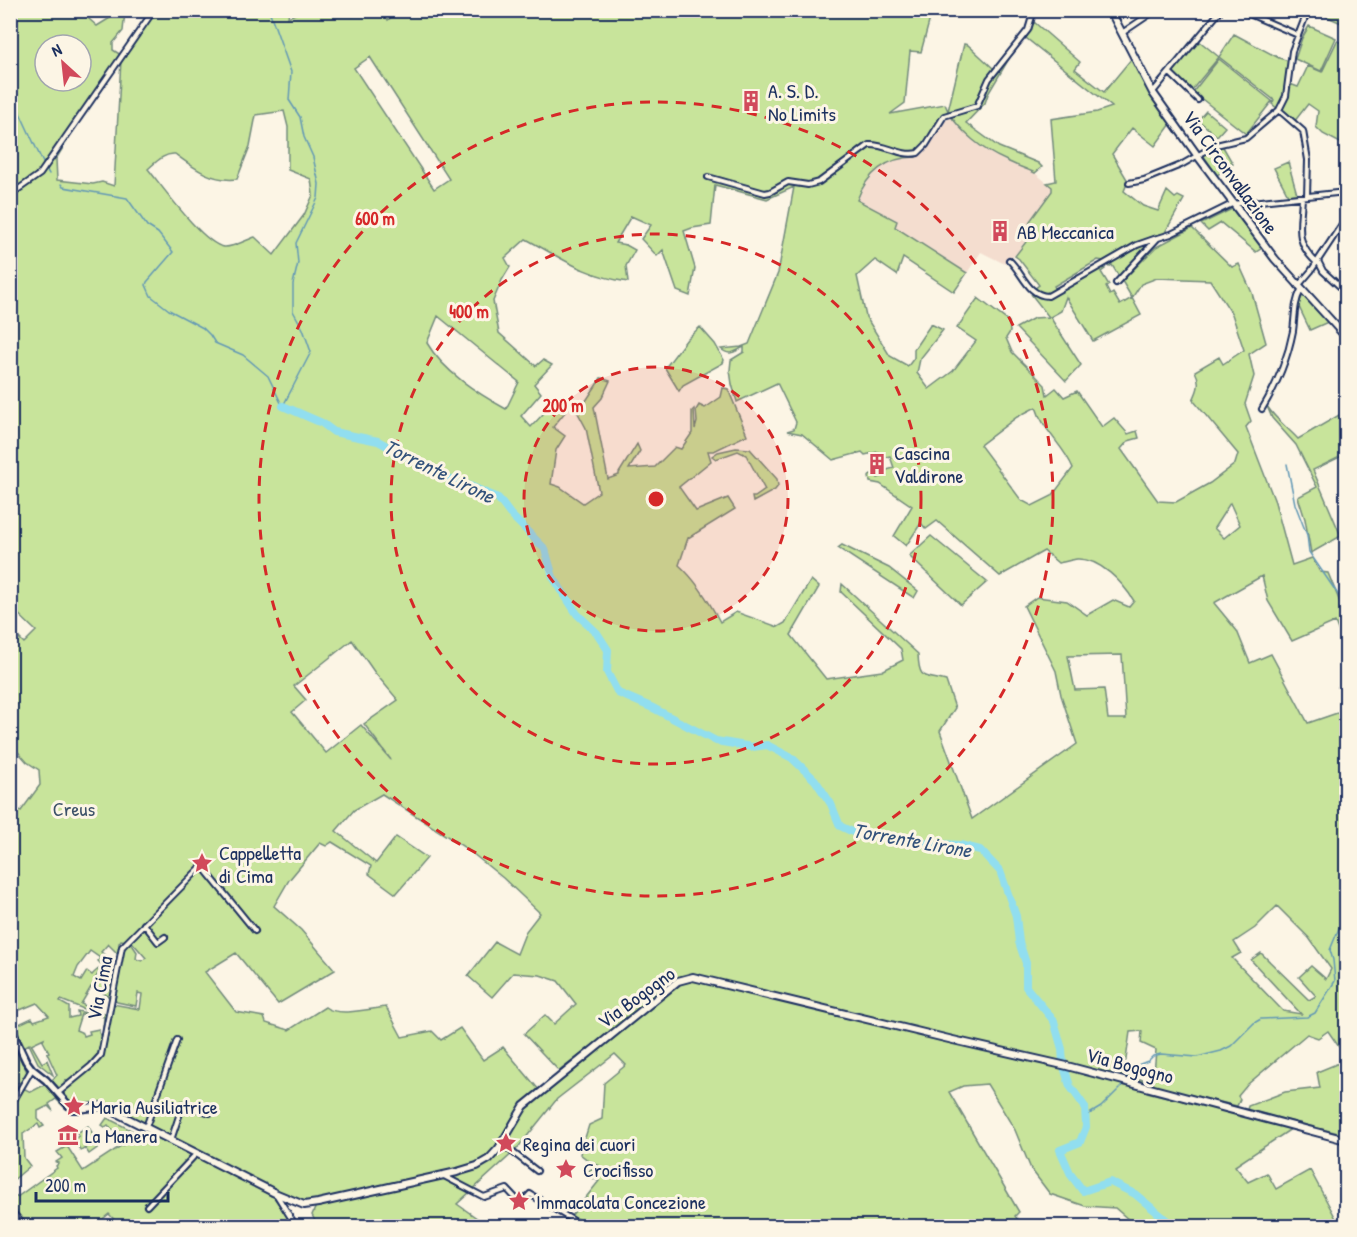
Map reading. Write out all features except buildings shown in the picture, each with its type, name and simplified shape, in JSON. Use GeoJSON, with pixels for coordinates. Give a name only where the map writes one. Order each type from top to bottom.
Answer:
{"type":"FeatureCollection","features":[{"type":"Feature","properties":{"kind":"main road","name":"Via Circonvallazione"},"geometry":{"type":"LineString","coordinates":[[1110,10],[1153,93],[1232,204],[1300,288],[1347,337]]}},
{"type":"Feature","properties":{"kind":"main road","name":"Via Bogogno"},"geometry":{"type":"LineString","coordinates":[[78,1109],[102,1106],[275,1192],[307,1205],[442,1175],[477,1166],[489,1159],[524,1106],[539,1092],[678,981],[693,977],[1067,1066],[1347,1140]]}},
{"type":"Feature","properties":{"kind":"street"},"geometry":{"type":"LineString","coordinates":[[10,195],[40,174],[154,10]]}},
{"type":"Feature","properties":{"kind":"street"},"geometry":{"type":"LineString","coordinates":[[708,177],[765,193],[788,182],[808,185],[829,176],[869,145],[880,145],[909,155],[922,151],[944,116],[977,106],[990,79],[1028,30],[1034,10]]}},
{"type":"Feature","properties":{"kind":"street"},"geometry":{"type":"LineString","coordinates":[[1122,33],[1156,10]]}},
{"type":"Feature","properties":{"kind":"street"},"geometry":{"type":"LineString","coordinates":[[1153,93],[1221,10]]}},
{"type":"Feature","properties":{"kind":"street"},"geometry":{"type":"LineString","coordinates":[[1240,10],[1298,35]]}},
{"type":"Feature","properties":{"kind":"street"},"geometry":{"type":"LineString","coordinates":[[1129,183],[1175,168],[1216,145],[1249,136],[1279,110],[1286,96],[1292,51],[1308,10]]}},
{"type":"Feature","properties":{"kind":"street"},"geometry":{"type":"LineString","coordinates":[[1170,73],[1198,100]]}},
{"type":"Feature","properties":{"kind":"street"},"geometry":{"type":"LineString","coordinates":[[1279,110],[1303,132],[1308,160],[1300,226],[1304,250],[1317,262],[1323,272],[1347,292]]}},
{"type":"Feature","properties":{"kind":"street"},"geometry":{"type":"LineString","coordinates":[[1009,260],[1032,291],[1048,296],[1137,245],[1171,234],[1232,204],[1347,192]]}},
{"type":"Feature","properties":{"kind":"street"},"geometry":{"type":"LineString","coordinates":[[1262,409],[1279,375],[1288,350],[1300,288],[1347,218]]}},
{"type":"Feature","properties":{"kind":"street"},"geometry":{"type":"LineString","coordinates":[[1116,283],[1158,238]]}},
{"type":"Feature","properties":{"kind":"street","name":"Via Cima"},"geometry":{"type":"LineString","coordinates":[[58,1093],[101,1055],[120,954],[125,943],[202,866],[255,931]]}},
{"type":"Feature","properties":{"kind":"street"},"geometry":{"type":"LineString","coordinates":[[144,924],[158,942],[165,937]]}},
{"type":"Feature","properties":{"kind":"street"},"geometry":{"type":"LineString","coordinates":[[10,1017],[20,1050],[32,1069],[46,1080],[72,1109],[78,1109]]}},
{"type":"Feature","properties":{"kind":"street"},"geometry":{"type":"LineString","coordinates":[[146,1127],[177,1040]]}},
{"type":"Feature","properties":{"kind":"street"},"geometry":{"type":"LineString","coordinates":[[10,1107],[32,1069]]}},
{"type":"Feature","properties":{"kind":"street"},"geometry":{"type":"LineString","coordinates":[[171,1140],[183,1104],[210,1113]]}},
{"type":"Feature","properties":{"kind":"street"},"geometry":{"type":"LineString","coordinates":[[501,1144],[537,1171]]}},
{"type":"Feature","properties":{"kind":"street"},"geometry":{"type":"LineString","coordinates":[[147,1206],[198,1153]]}},
{"type":"Feature","properties":{"kind":"street"},"geometry":{"type":"LineString","coordinates":[[442,1175],[483,1196],[507,1189],[521,1204],[530,1194],[582,1227]]}},
{"type":"Feature","properties":{"kind":"street"},"geometry":{"type":"LineString","coordinates":[[275,1192],[296,1227]]}},
{"type":"Feature","properties":{"kind":"street"},"geometry":{"type":"LineString","coordinates":[[10,1209],[24,1227]]}},
{"type":"Feature","properties":{"kind":"shaded area"},"geometry":{"type":"Polygon","coordinates":[[[951,117],[961,129],[983,147],[1005,161],[1021,165],[1035,173],[1052,187],[1052,191],[1030,221],[1026,241],[1022,248],[1005,264],[981,252],[967,273],[894,227],[897,222],[856,199],[877,169],[898,158],[921,155],[943,122],[951,117]]]}},
{"type":"Feature","properties":{"kind":"green space","name":"Creus"},"geometry":{"type":"Polygon","coordinates":[[[383,10],[388,20],[399,10],[932,11],[921,52],[910,51],[905,103],[890,114],[945,104],[948,111],[964,44],[994,69],[1006,53],[1010,57],[985,103],[966,123],[999,147],[1038,163],[1042,167],[1035,173],[988,151],[966,133],[948,112],[934,127],[916,157],[896,160],[879,168],[866,182],[857,200],[897,221],[895,227],[967,273],[954,292],[903,258],[897,275],[875,260],[857,276],[866,317],[890,356],[908,366],[914,358],[914,349],[931,324],[943,330],[920,359],[917,373],[929,389],[953,371],[976,341],[957,328],[978,298],[1009,322],[1010,332],[1006,338],[1012,352],[1045,385],[1047,395],[1056,388],[1064,397],[1077,391],[1102,427],[1114,418],[1128,434],[1137,431],[1139,438],[1128,441],[1121,449],[1158,501],[1176,502],[1210,483],[1235,464],[1238,454],[1193,400],[1198,386],[1195,371],[1219,357],[1223,364],[1244,350],[1232,314],[1210,280],[1157,278],[1141,284],[1132,298],[1122,281],[1156,247],[1192,228],[1232,267],[1239,264],[1252,293],[1266,343],[1249,354],[1254,376],[1245,404],[1251,421],[1246,427],[1275,502],[1292,565],[1312,558],[1320,572],[1328,573],[1342,607],[1346,606],[1346,650],[1335,622],[1292,641],[1268,601],[1262,576],[1214,603],[1237,631],[1250,663],[1271,654],[1308,723],[1346,710],[1346,1058],[1341,1047],[1328,1031],[1318,1038],[1307,1034],[1248,1084],[1238,1096],[1240,1099],[1237,1106],[1153,1086],[1156,1050],[1141,1043],[1142,1031],[1130,1032],[1124,1073],[1143,1080],[1147,1092],[1294,1127],[1235,1166],[1248,1182],[1267,1173],[1276,1189],[1310,1170],[1340,1226],[1136,1226],[1115,1208],[1085,1206],[1050,1194],[1031,1169],[1015,1130],[987,1084],[963,1086],[949,1092],[1019,1212],[1015,1216],[1023,1226],[563,1226],[599,1181],[584,1174],[598,1165],[580,1154],[589,1125],[602,1119],[604,1083],[626,1065],[615,1054],[557,1099],[516,1150],[457,1204],[488,1226],[322,1226],[316,1223],[312,1215],[316,1206],[401,1184],[307,1202],[296,1200],[142,1122],[101,1104],[73,1107],[61,1093],[102,1056],[113,1004],[140,1009],[142,994],[138,993],[136,1006],[117,1002],[114,999],[123,948],[127,943],[131,943],[137,952],[136,959],[142,961],[146,958],[132,942],[121,940],[118,954],[108,944],[101,952],[112,961],[112,964],[103,966],[98,961],[100,958],[90,951],[78,967],[74,977],[81,981],[87,971],[92,975],[103,967],[116,969],[115,972],[101,969],[95,979],[106,985],[111,976],[114,976],[110,997],[91,987],[81,1004],[107,1015],[105,1028],[103,1028],[104,1017],[61,1000],[60,1002],[69,1007],[69,1018],[78,1016],[77,1011],[91,1014],[81,1014],[76,1030],[84,1036],[90,1034],[89,1031],[99,1029],[103,1037],[98,1053],[91,1064],[68,1082],[66,1080],[64,1082],[66,1084],[58,1089],[51,1081],[57,1075],[47,1053],[49,1052],[43,1041],[44,1038],[31,1044],[42,1063],[47,1060],[53,1075],[38,1063],[29,1044],[22,1048],[15,1026],[32,1018],[34,1021],[49,1016],[37,1003],[20,1010],[17,1005],[16,984],[11,979],[10,968],[11,804],[21,811],[40,785],[39,770],[27,762],[11,744],[11,630],[24,643],[36,631],[11,607],[11,11],[89,11],[89,19],[97,26],[110,18],[110,11],[125,11],[123,31],[113,43],[113,50],[121,55],[66,136],[69,138],[56,159],[57,180],[93,184],[102,182],[114,186],[121,60],[155,11],[289,11],[288,17],[302,11],[350,11],[353,16],[363,11],[383,10]],[[370,57],[354,68],[434,189],[449,179],[370,57]],[[284,111],[256,115],[250,146],[237,179],[211,176],[196,169],[175,154],[164,156],[148,169],[194,225],[215,243],[227,247],[255,237],[274,255],[304,215],[313,195],[311,179],[288,170],[288,127],[284,111]],[[715,185],[711,225],[684,231],[695,268],[690,296],[677,291],[663,250],[657,256],[641,239],[651,225],[631,216],[615,243],[635,250],[626,266],[628,282],[587,271],[526,239],[505,258],[510,267],[493,301],[499,333],[536,366],[543,360],[552,365],[534,384],[541,393],[521,416],[531,427],[558,398],[570,406],[553,427],[565,436],[556,450],[551,484],[560,487],[583,503],[599,492],[586,428],[578,413],[601,378],[610,381],[602,398],[594,407],[608,479],[619,475],[637,444],[640,451],[629,469],[655,467],[675,447],[681,449],[692,433],[692,411],[694,409],[695,429],[696,410],[699,405],[705,408],[721,397],[723,388],[728,389],[747,435],[714,451],[708,451],[711,461],[679,487],[696,511],[728,498],[735,509],[688,538],[679,565],[702,592],[720,622],[736,612],[778,627],[785,623],[811,580],[819,587],[791,635],[826,679],[882,671],[903,660],[901,649],[841,592],[842,584],[918,654],[921,672],[924,675],[946,681],[955,708],[940,731],[972,819],[1077,744],[1061,695],[1056,671],[1024,606],[1037,597],[1067,601],[1087,615],[1113,600],[1129,607],[1134,601],[1124,587],[1102,567],[1077,559],[1058,563],[1044,551],[1000,576],[937,521],[926,529],[921,523],[906,546],[894,536],[912,506],[880,484],[870,482],[869,477],[871,474],[877,475],[878,478],[884,476],[883,471],[894,468],[890,456],[880,458],[878,452],[865,455],[862,452],[833,460],[802,434],[787,431],[794,429],[796,422],[777,383],[737,402],[730,370],[731,360],[744,352],[744,347],[730,353],[721,349],[749,344],[778,273],[794,187],[767,199],[715,185]],[[438,316],[427,343],[434,354],[473,389],[506,409],[519,382],[438,316]],[[1036,407],[1017,417],[980,445],[1021,500],[1032,506],[1052,496],[1073,468],[1043,424],[1036,407]],[[1230,503],[1214,528],[1224,538],[1240,525],[1230,503]],[[352,640],[294,686],[306,700],[292,712],[326,753],[361,725],[391,760],[364,724],[398,700],[375,673],[352,640]],[[1122,655],[1068,656],[1075,690],[1104,689],[1108,719],[1126,719],[1122,655]],[[382,794],[354,810],[336,831],[376,863],[396,837],[427,858],[396,894],[369,874],[371,866],[332,842],[326,846],[320,843],[289,880],[274,906],[301,930],[335,970],[278,1004],[236,953],[205,972],[236,1012],[264,1017],[266,1023],[289,1030],[325,1007],[337,1012],[345,1012],[386,1007],[402,1037],[432,1031],[441,1040],[460,1028],[483,1060],[503,1047],[539,1090],[521,1105],[502,1138],[485,1158],[476,1164],[409,1182],[489,1162],[524,1111],[621,1024],[559,1071],[524,1034],[545,1015],[554,1024],[576,1004],[558,981],[540,975],[513,973],[492,997],[468,976],[495,942],[517,954],[526,931],[540,913],[503,878],[467,849],[382,794]],[[1277,906],[1255,928],[1234,942],[1241,953],[1232,958],[1283,1011],[1301,1014],[1251,960],[1261,953],[1309,1000],[1316,996],[1299,977],[1311,966],[1326,979],[1331,969],[1309,938],[1277,906]]]}},
{"type":"Feature","properties":{"kind":"green space"},"geometry":{"type":"Polygon","coordinates":[[[1314,11],[1346,11],[1346,25],[1314,11]]]}},
{"type":"Feature","properties":{"kind":"green space"},"geometry":{"type":"Polygon","coordinates":[[[1034,22],[1080,62],[1075,69],[1104,92],[1132,58],[1171,124],[1155,146],[1132,128],[1112,154],[1128,181],[1124,191],[1143,206],[1158,211],[1167,191],[1175,198],[1178,196],[1184,199],[1164,234],[1137,242],[1104,261],[1098,260],[1054,286],[1056,289],[1045,293],[1034,289],[1039,285],[1015,256],[1026,242],[1030,221],[1052,191],[1052,187],[1047,183],[1056,181],[1051,119],[1097,112],[1112,107],[1026,38],[1034,22]]]}},
{"type":"Feature","properties":{"kind":"green space"},"geometry":{"type":"Polygon","coordinates":[[[1309,26],[1336,38],[1321,71],[1295,59],[1309,26]]]}},
{"type":"Feature","properties":{"kind":"green space"},"geometry":{"type":"Polygon","coordinates":[[[1234,34],[1289,61],[1285,95],[1278,109],[1272,104],[1274,100],[1219,57],[1234,34]]]}},
{"type":"Feature","properties":{"kind":"green space"},"geometry":{"type":"Polygon","coordinates":[[[1198,40],[1219,57],[1191,91],[1186,86],[1183,89],[1169,76],[1198,40]]]}},
{"type":"Feature","properties":{"kind":"green space"},"geometry":{"type":"Polygon","coordinates":[[[1337,41],[1346,44],[1346,146],[1323,134],[1316,127],[1318,111],[1308,104],[1294,122],[1281,110],[1290,84],[1298,87],[1308,66],[1322,72],[1337,41]]]}},
{"type":"Feature","properties":{"kind":"green space"},"geometry":{"type":"Polygon","coordinates":[[[1219,59],[1272,101],[1246,134],[1193,92],[1219,59]]]}},
{"type":"Feature","properties":{"kind":"green space"},"geometry":{"type":"Polygon","coordinates":[[[1206,111],[1225,127],[1217,136],[1198,120],[1206,111]]]}},
{"type":"Feature","properties":{"kind":"green space"},"geometry":{"type":"Polygon","coordinates":[[[1222,145],[1233,164],[1217,175],[1203,155],[1222,145]]]}},
{"type":"Feature","properties":{"kind":"green space"},"geometry":{"type":"Polygon","coordinates":[[[1288,162],[1297,194],[1288,195],[1274,168],[1288,162]]]}},
{"type":"Feature","properties":{"kind":"green space"},"geometry":{"type":"Polygon","coordinates":[[[1232,209],[1262,248],[1256,252],[1221,223],[1208,231],[1201,224],[1232,209]]]}},
{"type":"Feature","properties":{"kind":"green space"},"geometry":{"type":"Polygon","coordinates":[[[1150,242],[1120,275],[1112,265],[1109,267],[1107,264],[1150,242]]]}},
{"type":"Feature","properties":{"kind":"green space"},"geometry":{"type":"Polygon","coordinates":[[[1104,267],[1105,269],[1101,272],[1109,285],[1106,287],[1110,295],[1113,293],[1120,305],[1132,298],[1141,315],[1093,341],[1066,297],[1061,311],[1050,317],[1081,365],[1066,381],[1016,328],[1034,318],[1049,317],[1031,294],[1040,298],[1051,297],[1104,267]]]}},
{"type":"Feature","properties":{"kind":"green space"},"geometry":{"type":"Polygon","coordinates":[[[1303,295],[1328,322],[1310,330],[1298,305],[1303,295]]]}},
{"type":"Feature","properties":{"kind":"green space"},"geometry":{"type":"Polygon","coordinates":[[[700,327],[715,344],[724,360],[723,363],[683,385],[679,391],[665,368],[687,339],[700,327]]]}},
{"type":"Feature","properties":{"kind":"green space"},"geometry":{"type":"Polygon","coordinates":[[[1267,406],[1298,439],[1346,411],[1346,454],[1313,470],[1341,536],[1311,553],[1305,519],[1298,497],[1317,487],[1296,445],[1272,418],[1267,406]]]}},
{"type":"Feature","properties":{"kind":"green space"},"geometry":{"type":"Polygon","coordinates":[[[736,448],[750,449],[777,479],[778,486],[775,490],[753,502],[752,497],[765,490],[746,455],[738,451],[716,459],[712,456],[718,452],[736,448]]]}},
{"type":"Feature","properties":{"kind":"green space"},"geometry":{"type":"Polygon","coordinates":[[[931,536],[987,582],[961,605],[909,556],[931,536]]]}},
{"type":"Feature","properties":{"kind":"green space"},"geometry":{"type":"Polygon","coordinates":[[[842,545],[889,568],[918,591],[914,598],[838,548],[842,545]]]}},
{"type":"Feature","properties":{"kind":"green space"},"geometry":{"type":"Polygon","coordinates":[[[1346,685],[1346,710],[1338,687],[1346,685]]]}},
{"type":"Feature","properties":{"kind":"green space"},"geometry":{"type":"Polygon","coordinates":[[[10,1024],[18,1052],[27,1072],[22,1082],[16,1083],[18,1087],[11,1102],[10,1024]]]}},
{"type":"Feature","properties":{"kind":"green space"},"geometry":{"type":"Polygon","coordinates":[[[1346,1060],[1346,1135],[1247,1110],[1248,1106],[1285,1092],[1320,1088],[1317,1072],[1346,1060]]]}},
{"type":"Feature","properties":{"kind":"green space"},"geometry":{"type":"Polygon","coordinates":[[[46,1084],[66,1109],[56,1099],[49,1104],[53,1111],[48,1106],[38,1111],[38,1119],[44,1126],[40,1128],[38,1124],[23,1134],[24,1158],[30,1166],[11,1182],[11,1112],[23,1088],[31,1092],[46,1084]]]}},
{"type":"Feature","properties":{"kind":"green space"},"geometry":{"type":"Polygon","coordinates":[[[107,1118],[135,1132],[130,1135],[132,1138],[122,1146],[142,1134],[143,1130],[273,1196],[295,1226],[120,1226],[109,1214],[94,1226],[25,1226],[11,1206],[10,1190],[17,1197],[57,1168],[59,1163],[56,1162],[62,1158],[57,1152],[67,1146],[83,1171],[121,1146],[116,1134],[108,1125],[105,1127],[102,1125],[107,1118]]]}},
{"type":"Feature","properties":{"kind":"green space"},"geometry":{"type":"Polygon","coordinates":[[[88,1126],[100,1146],[89,1154],[85,1148],[81,1151],[73,1139],[79,1136],[77,1133],[88,1126]]]}},
{"type":"Feature","properties":{"kind":"waterway","name":"Torrente Lirone"},"geometry":{"type":"LineString","coordinates":[[269,10],[291,72],[289,100],[300,117],[319,184],[318,198],[296,243],[298,263],[293,284],[293,311],[303,329],[311,352],[283,406]]}},
{"type":"Feature","properties":{"kind":"waterway"},"geometry":{"type":"LineString","coordinates":[[11,79],[20,113],[44,165]]}},
{"type":"Feature","properties":{"kind":"waterway"},"geometry":{"type":"LineString","coordinates":[[46,169],[49,174]]}},
{"type":"Feature","properties":{"kind":"waterway"},"geometry":{"type":"LineString","coordinates":[[61,184],[63,187],[127,198],[147,226],[158,233],[173,252],[147,282],[151,296],[169,310],[203,328],[215,343],[243,355],[268,376],[282,405]]}},
{"type":"Feature","properties":{"kind":"waterway","name":"Torrente Lirone"},"geometry":{"type":"LineString","coordinates":[[283,406],[322,423],[334,432],[378,441],[445,478],[498,498],[510,514],[545,549],[553,577],[577,614],[597,633],[608,650],[607,672],[618,693],[653,708],[716,741],[752,747],[767,745],[792,758],[815,780],[831,804],[840,826],[859,835],[887,836],[917,843],[960,845],[980,850],[1000,871],[1016,916],[1019,942],[1026,963],[1026,987],[1054,1021],[1062,1049],[1063,1063]]}},
{"type":"Feature","properties":{"kind":"waterway"},"geometry":{"type":"LineString","coordinates":[[1287,464],[1295,504],[1307,535],[1309,552],[1346,606]]}},
{"type":"Feature","properties":{"kind":"waterway"},"geometry":{"type":"LineString","coordinates":[[1126,1078],[1130,1068],[1148,1061],[1153,1056],[1161,1054],[1197,1057],[1221,1051],[1231,1046],[1261,1019],[1307,1017],[1315,1013],[1335,981],[1330,950],[1344,916],[1346,896]]}},
{"type":"Feature","properties":{"kind":"waterway","name":"Torrente Lirone"},"geometry":{"type":"LineString","coordinates":[[1064,1067],[1070,1086],[1085,1107],[1086,1127],[1080,1142],[1060,1150],[1071,1175],[1083,1191],[1110,1182],[1135,1194],[1169,1222],[1169,1226]]}},
{"type":"Feature","properties":{"kind":"waterway"},"geometry":{"type":"LineString","coordinates":[[1086,1116],[1101,1107],[1123,1085]]}},
{"type":"Feature","properties":{"kind":"place","name":"A. S. D. No Limits"},"geometry":{"type":"Point","coordinates":[751,101]}},
{"type":"Feature","properties":{"kind":"place","name":"AB Meccanica"},"geometry":{"type":"Point","coordinates":[1000,231]}},
{"type":"Feature","properties":{"kind":"place","name":"Cascina Valdirone"},"geometry":{"type":"Point","coordinates":[877,464]}},
{"type":"Feature","properties":{"kind":"place","name":"Cappelletta di Cima"},"geometry":{"type":"Point","coordinates":[202,863]}},
{"type":"Feature","properties":{"kind":"place","name":"Maria Ausiliatrice"},"geometry":{"type":"Point","coordinates":[74,1106]}},
{"type":"Feature","properties":{"kind":"place","name":"La Manera"},"geometry":{"type":"Point","coordinates":[68,1135]}},
{"type":"Feature","properties":{"kind":"place","name":"Regina dei cuori"},"geometry":{"type":"Point","coordinates":[506,1143]}},
{"type":"Feature","properties":{"kind":"place","name":"Crocifisso"},"geometry":{"type":"Point","coordinates":[566,1169]}},
{"type":"Feature","properties":{"kind":"place","name":"Immacolata Concezione"},"geometry":{"type":"Point","coordinates":[519,1201]}}]}
